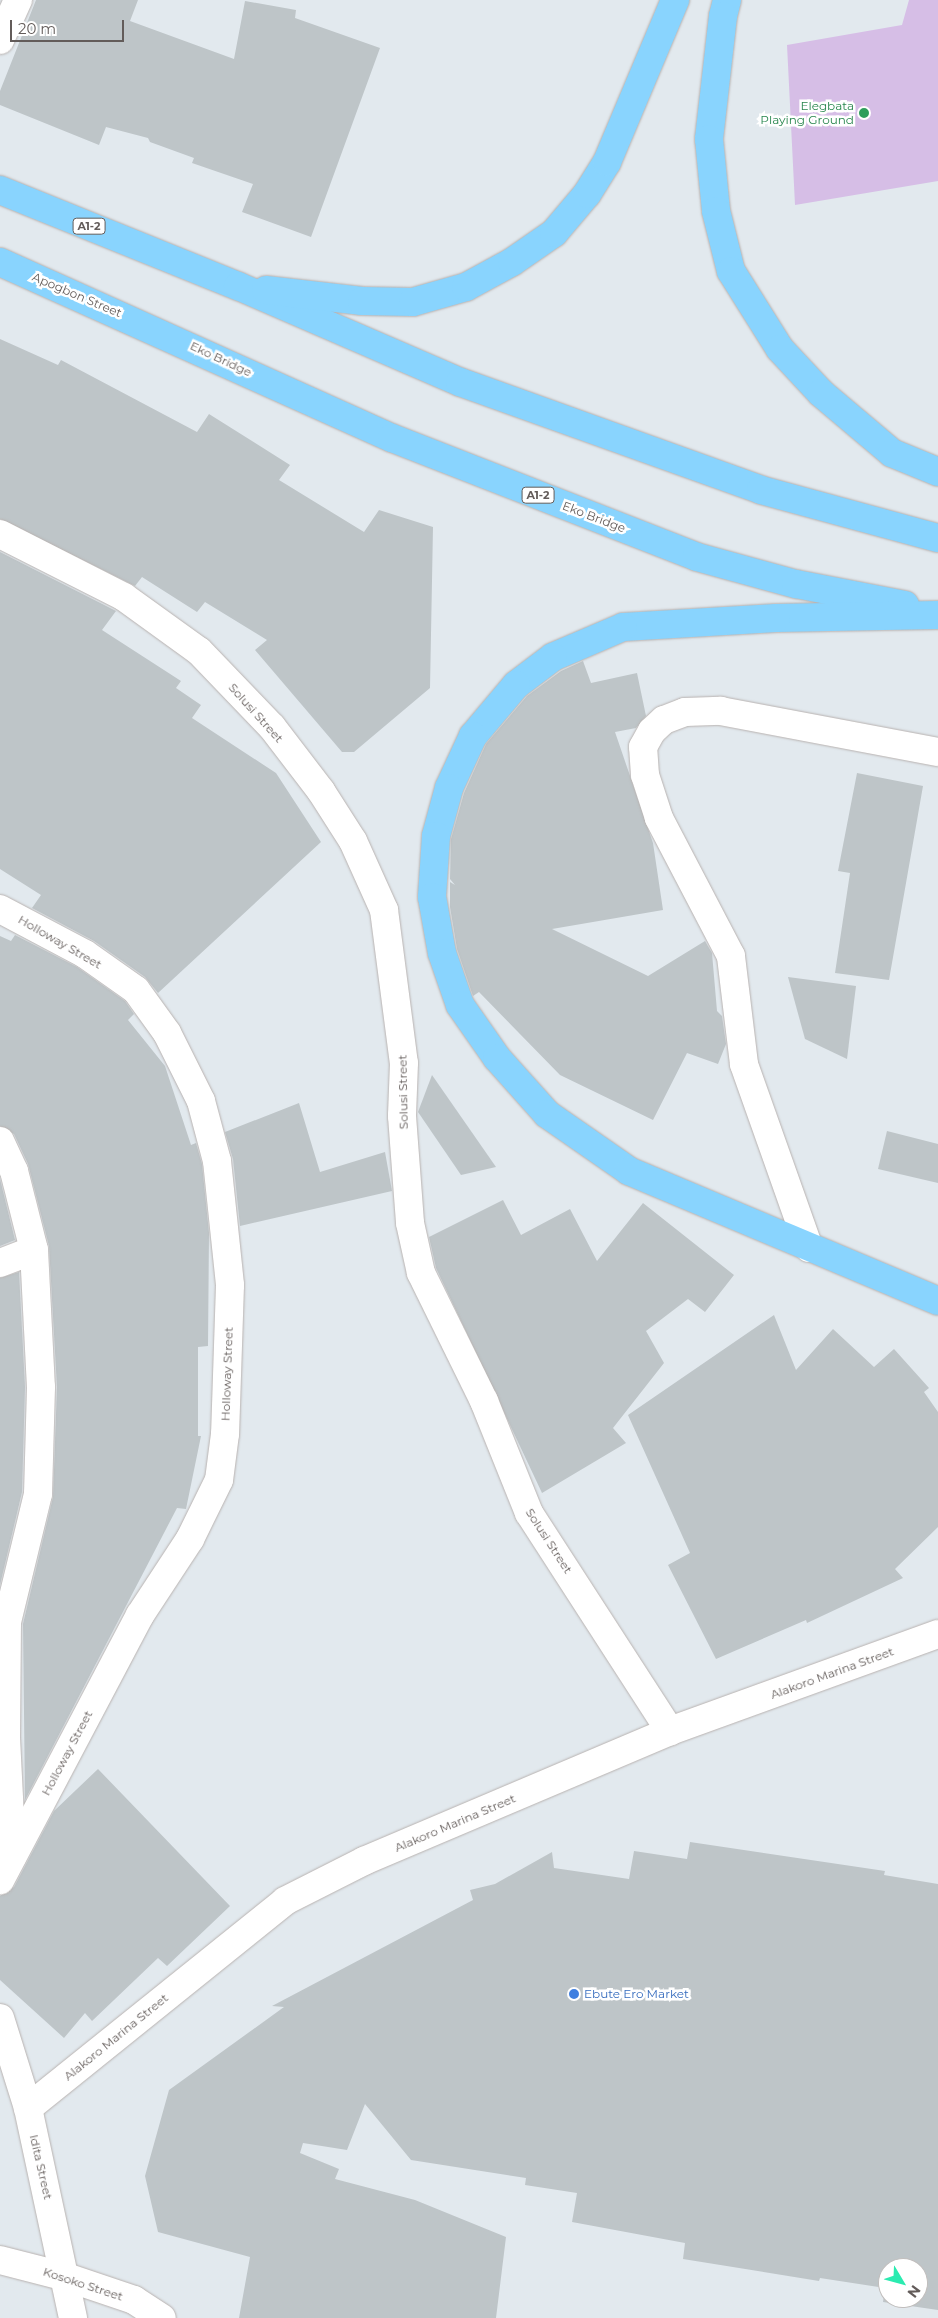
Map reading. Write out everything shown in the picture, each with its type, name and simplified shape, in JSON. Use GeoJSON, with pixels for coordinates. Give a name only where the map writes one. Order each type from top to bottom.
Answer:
{"type":"FeatureCollection","features":[{"type":"Feature","properties":{"kind":"highway"},"geometry":{"type":"LineString","coordinates":[[238,286],[362,301],[413,302],[466,287],[512,262],[554,233],[587,194],[607,162],[675,0]]}},
{"type":"Feature","properties":{"kind":"highway"},"geometry":{"type":"LineString","coordinates":[[727,0],[723,16],[709,139],[716,212],[731,271],[780,349],[822,393],[892,453],[938,472]]}},
{"type":"Feature","properties":{"kind":"highway","name":"A1-2"},"geometry":{"type":"LineString","coordinates":[[0,190],[238,286],[381,350],[489,392],[761,490],[938,538]]}},
{"type":"Feature","properties":{"kind":"highway","name":"Apogbon Street"},"geometry":{"type":"LineString","coordinates":[[0,262],[155,329]]}},
{"type":"Feature","properties":{"kind":"highway","name":"Eko Bridge"},"geometry":{"type":"LineString","coordinates":[[155,329],[392,438],[697,557],[796,584],[938,611]]}},
{"type":"Feature","properties":{"kind":"highway"},"geometry":{"type":"LineString","coordinates":[[936,1302],[629,1171],[548,1114],[497,1058],[460,1005],[442,953],[432,898],[436,836],[449,788],[473,736],[516,685],[553,657],[623,627],[776,618],[938,615]]}},
{"type":"Feature","properties":{"kind":"street"},"geometry":{"type":"LineString","coordinates":[[0,40],[18,0]]}},
{"type":"Feature","properties":{"kind":"street","name":"Solusi Street"},"geometry":{"type":"LineString","coordinates":[[0,534],[124,597],[198,650],[272,727],[321,791],[353,841],[384,910],[404,1063],[402,1116],[410,1223],[421,1273],[484,1401],[529,1513],[670,1732]]}},
{"type":"Feature","properties":{"kind":"street"},"geometry":{"type":"LineString","coordinates":[[809,1248],[744,1064],[731,956],[659,818],[645,775],[644,747],[652,731],[664,720],[685,712],[721,712],[938,752]]}},
{"type":"Feature","properties":{"kind":"street","name":"Holloway Street"},"geometry":{"type":"LineString","coordinates":[[0,909],[85,954],[136,990],[167,1033],[201,1100],[217,1161],[230,1285],[225,1434],[219,1480],[190,1539],[140,1615],[6,1869]]}},
{"type":"Feature","properties":{"kind":"street"},"geometry":{"type":"LineString","coordinates":[[0,1141],[14,1171],[34,1250],[40,1387],[38,1494],[7,1622],[6,1869]]}},
{"type":"Feature","properties":{"kind":"street"},"geometry":{"type":"LineString","coordinates":[[0,1263],[34,1250]]}},
{"type":"Feature","properties":{"kind":"street","name":"Alakoro Marina Street"},"geometry":{"type":"LineString","coordinates":[[28,2108],[285,1901],[364,1861],[670,1732],[938,1634]]}},
{"type":"Feature","properties":{"kind":"street","name":"Idita Street"},"geometry":{"type":"LineString","coordinates":[[0,2018],[28,2108],[74,2318]]}},
{"type":"Feature","properties":{"kind":"street","name":"Kosoko Street"},"geometry":{"type":"LineString","coordinates":[[0,2260],[66,2277],[134,2300],[162,2318]]}},
{"type":"Feature","properties":{"kind":"shaded area","name":"Elegbata Playing Ground"},"geometry":{"type":"Polygon","coordinates":[[[909,0],[938,0],[938,181],[795,205],[787,45],[902,25],[909,0]]]}},
{"type":"Feature","properties":{"kind":"building"},"geometry":{"type":"Polygon","coordinates":[[[36,0],[138,0],[130,21],[234,59],[245,1],[296,10],[295,18],[380,48],[311,237],[242,212],[253,184],[192,163],[194,158],[150,142],[148,138],[106,127],[99,145],[0,105],[0,91],[36,0]]]}},
{"type":"Feature","properties":{"kind":"building"},"geometry":{"type":"Polygon","coordinates":[[[0,339],[58,365],[61,360],[197,432],[209,414],[290,465],[279,480],[364,532],[379,510],[433,527],[430,688],[354,752],[342,752],[255,650],[267,640],[205,602],[197,612],[142,577],[135,586],[0,519],[0,339]]]}},
{"type":"Feature","properties":{"kind":"building"},"geometry":{"type":"Polygon","coordinates":[[[0,552],[116,611],[102,630],[181,681],[176,688],[201,705],[192,718],[276,773],[321,842],[158,993],[145,977],[94,941],[32,908],[41,895],[0,869],[0,552]]]}},
{"type":"Feature","properties":{"kind":"building"},"geometry":{"type":"Polygon","coordinates":[[[583,661],[591,683],[637,673],[646,716],[636,728],[615,732],[653,843],[663,910],[552,929],[648,976],[705,941],[712,953],[717,1011],[722,1016],[726,1044],[718,1064],[687,1053],[653,1120],[560,1075],[479,992],[473,996],[457,949],[450,907],[450,882],[455,885],[450,879],[451,839],[464,793],[486,744],[527,696],[561,671],[583,661]]]}},
{"type":"Feature","properties":{"kind":"building"},"geometry":{"type":"Polygon","coordinates":[[[857,773],[923,786],[889,980],[835,973],[850,873],[838,871],[857,773]]]}},
{"type":"Feature","properties":{"kind":"building"},"geometry":{"type":"Polygon","coordinates":[[[15,935],[77,967],[125,1001],[134,1014],[128,1020],[165,1066],[191,1145],[196,1143],[202,1164],[209,1233],[208,1346],[198,1347],[198,1436],[201,1436],[186,1509],[177,1508],[25,1800],[23,1624],[53,1497],[57,1387],[49,1246],[28,1164],[14,1134],[0,1126],[0,936],[11,941],[15,935]]]}},
{"type":"Feature","properties":{"kind":"building"},"geometry":{"type":"Polygon","coordinates":[[[788,977],[856,986],[847,1059],[805,1039],[788,977]]]}},
{"type":"Feature","properties":{"kind":"building"},"geometry":{"type":"Polygon","coordinates":[[[432,1075],[496,1167],[461,1175],[418,1112],[432,1075]]]}},
{"type":"Feature","properties":{"kind":"building"},"geometry":{"type":"Polygon","coordinates":[[[299,1103],[320,1172],[385,1152],[392,1191],[240,1226],[233,1159],[225,1132],[299,1103]]]}},
{"type":"Feature","properties":{"kind":"building"},"geometry":{"type":"Polygon","coordinates":[[[887,1131],[938,1144],[938,1183],[878,1169],[887,1131]]]}},
{"type":"Feature","properties":{"kind":"building"},"geometry":{"type":"Polygon","coordinates":[[[0,1179],[15,1240],[0,1246],[0,1179]]]}},
{"type":"Feature","properties":{"kind":"building"},"geometry":{"type":"Polygon","coordinates":[[[503,1200],[521,1235],[570,1209],[597,1261],[643,1203],[734,1275],[705,1312],[688,1299],[646,1331],[664,1363],[613,1428],[626,1443],[542,1493],[436,1268],[429,1237],[503,1200]]]}},
{"type":"Feature","properties":{"kind":"building"},"geometry":{"type":"Polygon","coordinates":[[[19,1272],[25,1387],[22,1492],[0,1585],[0,1278],[19,1272]]]}},
{"type":"Feature","properties":{"kind":"building"},"geometry":{"type":"Polygon","coordinates":[[[774,1315],[796,1370],[833,1329],[874,1367],[894,1349],[929,1388],[924,1392],[938,1412],[938,1527],[895,1569],[903,1578],[807,1623],[806,1620],[716,1659],[668,1565],[690,1553],[628,1415],[774,1315]]]}},
{"type":"Feature","properties":{"kind":"building"},"geometry":{"type":"Polygon","coordinates":[[[98,1769],[230,1906],[167,1966],[158,1958],[92,2021],[85,2013],[64,2038],[0,1980],[0,1896],[14,1887],[54,1811],[98,1769]]]}},
{"type":"Feature","properties":{"kind":"building","name":"Ebute Ero Market"},"geometry":{"type":"Polygon","coordinates":[[[690,1842],[885,1871],[884,1875],[938,1884],[938,2310],[924,2308],[928,2308],[928,2258],[878,2258],[878,2287],[820,2278],[819,2281],[683,2259],[685,2243],[572,2222],[577,2193],[525,2185],[526,2178],[411,2160],[365,2104],[347,2150],[303,2143],[300,2153],[339,2169],[335,2179],[415,2200],[506,2237],[496,2318],[239,2318],[250,2257],[158,2232],[145,2176],[169,2090],[284,2007],[272,2006],[473,1900],[470,1890],[495,1884],[552,1852],[554,1868],[629,1879],[634,1851],[687,1859],[690,1842]]]}},
{"type":"Feature","properties":{"kind":"place","name":"Elegbata Playing Ground"},"geometry":{"type":"Point","coordinates":[864,113]}},
{"type":"Feature","properties":{"kind":"place","name":"Ebute Ero Market"},"geometry":{"type":"Point","coordinates":[574,1994]}}]}
